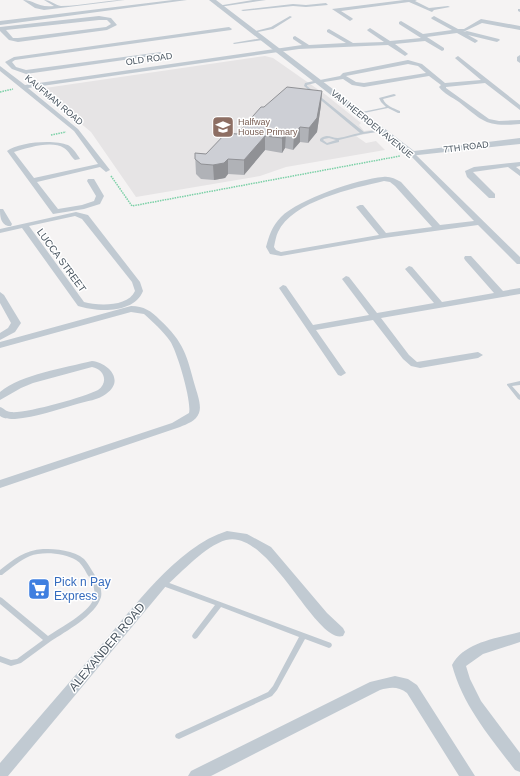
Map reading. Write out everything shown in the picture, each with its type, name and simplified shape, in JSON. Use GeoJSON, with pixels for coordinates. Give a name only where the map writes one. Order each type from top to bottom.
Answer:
{"type":"FeatureCollection","features":[{"type":"Feature","properties":{"kind":"street"},"geometry":{"type":"LineString","coordinates":[[26,0],[40,8],[77,5],[94,1],[123,0]]}},
{"type":"Feature","properties":{"kind":"street"},"geometry":{"type":"LineString","coordinates":[[46,0],[58,7]]}},
{"type":"Feature","properties":{"kind":"street"},"geometry":{"type":"LineString","coordinates":[[70,0],[77,5]]}},
{"type":"Feature","properties":{"kind":"street"},"geometry":{"type":"LineString","coordinates":[[0,23],[185,0]]}},
{"type":"Feature","properties":{"kind":"street","name":"VAN HEERDEN AVENUE"},"geometry":{"type":"LineString","coordinates":[[212,0],[262,39],[279,50],[412,154],[520,262]]}},
{"type":"Feature","properties":{"kind":"street"},"geometry":{"type":"LineString","coordinates":[[220,6],[264,0]]}},
{"type":"Feature","properties":{"kind":"street"},"geometry":{"type":"LineString","coordinates":[[321,0],[350,19]]}},
{"type":"Feature","properties":{"kind":"street"},"geometry":{"type":"LineString","coordinates":[[336,10],[413,0],[431,10],[448,7]]}},
{"type":"Feature","properties":{"kind":"street"},"geometry":{"type":"LineString","coordinates":[[243,10],[293,5],[306,6],[326,4]]}},
{"type":"Feature","properties":{"kind":"street"},"geometry":{"type":"LineString","coordinates":[[99,18],[109,19],[114,24],[107,28],[18,40],[11,39],[1,29],[99,18]]}},
{"type":"Feature","properties":{"kind":"street"},"geometry":{"type":"LineString","coordinates":[[434,18],[475,41]]}},
{"type":"Feature","properties":{"kind":"street"},"geometry":{"type":"LineString","coordinates":[[459,31],[467,30],[482,21],[520,28]]}},
{"type":"Feature","properties":{"kind":"street"},"geometry":{"type":"LineString","coordinates":[[401,23],[442,49]]}},
{"type":"Feature","properties":{"kind":"street"},"geometry":{"type":"LineString","coordinates":[[161,55],[150,54],[26,72],[18,70],[8,63],[14,59],[161,55],[229,29]]}},
{"type":"Feature","properties":{"kind":"street"},"geometry":{"type":"LineString","coordinates":[[370,30],[405,54]]}},
{"type":"Feature","properties":{"kind":"street"},"geometry":{"type":"LineString","coordinates":[[329,31],[351,44]]}},
{"type":"Feature","properties":{"kind":"street"},"geometry":{"type":"LineString","coordinates":[[459,31],[497,40]]}},
{"type":"Feature","properties":{"kind":"street","name":"OLD ROAD"},"geometry":{"type":"LineString","coordinates":[[26,88],[163,68],[161,55],[279,50],[307,46],[389,44],[459,31]]}},
{"type":"Feature","properties":{"kind":"street"},"geometry":{"type":"LineString","coordinates":[[295,38],[307,46]]}},
{"type":"Feature","properties":{"kind":"street"},"geometry":{"type":"LineString","coordinates":[[150,54],[163,68]]}},
{"type":"Feature","properties":{"kind":"street"},"geometry":{"type":"LineString","coordinates":[[458,58],[520,108]]}},
{"type":"Feature","properties":{"kind":"street"},"geometry":{"type":"LineString","coordinates":[[344,78],[343,75],[347,73],[408,62],[420,65],[444,86],[442,87],[446,91],[460,100],[486,122],[498,124],[520,122]]}},
{"type":"Feature","properties":{"kind":"street","name":"KAUFMAN ROAD"},"geometry":{"type":"LineString","coordinates":[[0,68],[76,130],[104,167]]}},
{"type":"Feature","properties":{"kind":"street"},"geometry":{"type":"LineString","coordinates":[[318,81],[344,78],[354,84],[364,85],[430,74]]}},
{"type":"Feature","properties":{"kind":"street"},"geometry":{"type":"LineString","coordinates":[[444,86],[486,81]]}},
{"type":"Feature","properties":{"kind":"street","name":"7TH ROAD"},"geometry":{"type":"LineString","coordinates":[[412,154],[520,141]]}},
{"type":"Feature","properties":{"kind":"street"},"geometry":{"type":"LineString","coordinates":[[1,152],[38,145],[55,145],[68,148],[77,159]]}},
{"type":"Feature","properties":{"kind":"street"},"geometry":{"type":"LineString","coordinates":[[10,151],[56,212]]}},
{"type":"Feature","properties":{"kind":"street"},"geometry":{"type":"LineString","coordinates":[[492,196],[470,175],[470,171],[474,169],[520,164]]}},
{"type":"Feature","properties":{"kind":"street"},"geometry":{"type":"LineString","coordinates":[[510,165],[520,174]]}},
{"type":"Feature","properties":{"kind":"street"},"geometry":{"type":"LineString","coordinates":[[33,181],[104,167]]}},
{"type":"Feature","properties":{"kind":"street"},"geometry":{"type":"LineString","coordinates":[[438,228],[398,184],[392,180],[384,179],[319,196],[280,221],[273,232],[269,245],[271,251],[281,254],[384,236],[480,222]]}},
{"type":"Feature","properties":{"kind":"street"},"geometry":{"type":"LineString","coordinates":[[0,211],[4,225],[56,212],[84,207],[96,202],[100,196],[90,181]]}},
{"type":"Feature","properties":{"kind":"street"},"geometry":{"type":"LineString","coordinates":[[360,207],[384,236]]}},
{"type":"Feature","properties":{"kind":"street","name":"LUCCA STREET"},"geometry":{"type":"LineString","coordinates":[[71,214],[85,216],[136,282],[138,291],[137,296],[126,302],[104,308],[89,307],[81,304],[24,225],[71,214]]}},
{"type":"Feature","properties":{"kind":"street"},"geometry":{"type":"LineString","coordinates":[[0,231],[24,225]]}},
{"type":"Feature","properties":{"kind":"street"},"geometry":{"type":"LineString","coordinates":[[468,258],[501,295]]}},
{"type":"Feature","properties":{"kind":"street"},"geometry":{"type":"LineString","coordinates":[[409,269],[440,305]]}},
{"type":"Feature","properties":{"kind":"street"},"geometry":{"type":"LineString","coordinates":[[346,280],[406,357],[414,364],[427,364],[478,355]]}},
{"type":"Feature","properties":{"kind":"street"},"geometry":{"type":"LineString","coordinates":[[283,288],[341,374]]}},
{"type":"Feature","properties":{"kind":"street"},"geometry":{"type":"LineString","coordinates":[[310,328],[520,291]]}},
{"type":"Feature","properties":{"kind":"street"},"geometry":{"type":"LineString","coordinates":[[0,295],[16,322],[12,330],[0,337]]}},
{"type":"Feature","properties":{"kind":"street"},"geometry":{"type":"LineString","coordinates":[[0,345],[131,309],[145,310],[170,334],[176,342],[182,355],[195,404],[193,415],[176,425],[0,484]]}},
{"type":"Feature","properties":{"kind":"street"},"geometry":{"type":"LineString","coordinates":[[0,397],[12,388],[31,381],[92,364],[104,367],[109,377],[107,388],[102,393],[94,396],[24,415],[6,415],[0,410]]}},
{"type":"Feature","properties":{"kind":"street","name":"ALEXANDER ROAD"},"geometry":{"type":"LineString","coordinates":[[0,774],[162,583],[191,556],[228,535],[237,536],[258,544],[267,550],[322,617],[338,632]]}},
{"type":"Feature","properties":{"kind":"street"},"geometry":{"type":"LineString","coordinates":[[520,638],[486,647],[470,655],[459,665],[464,686],[479,710],[520,765]]}},
{"type":"Feature","properties":{"kind":"street"},"geometry":{"type":"LineString","coordinates":[[196,776],[375,686],[394,681],[402,681],[412,689],[467,776]]}},
{"type":"Feature","properties":{"kind":"lane"},"geometry":{"type":"LineString","coordinates":[[253,32],[272,28],[291,17]]}},
{"type":"Feature","properties":{"kind":"lane"},"geometry":{"type":"LineString","coordinates":[[234,43],[262,39]]}},
{"type":"Feature","properties":{"kind":"lane"},"geometry":{"type":"LineString","coordinates":[[318,81],[306,84],[305,86],[363,133]]}},
{"type":"Feature","properties":{"kind":"lane"},"geometry":{"type":"LineString","coordinates":[[394,95],[381,98],[382,102],[388,107],[399,112]]}},
{"type":"Feature","properties":{"kind":"lane"},"geometry":{"type":"LineString","coordinates":[[359,113],[388,107]]}},
{"type":"Feature","properties":{"kind":"lane"},"geometry":{"type":"LineString","coordinates":[[337,139],[382,130]]}},
{"type":"Feature","properties":{"kind":"lane"},"geometry":{"type":"LineString","coordinates":[[520,383],[509,385],[520,398]]}},
{"type":"Feature","properties":{"kind":"lane"},"geometry":{"type":"LineString","coordinates":[[0,573],[32,553],[45,552],[64,554],[82,561],[97,584],[98,592],[97,600],[91,609],[19,661],[11,663],[0,659]]}},
{"type":"Feature","properties":{"kind":"lane"},"geometry":{"type":"LineString","coordinates":[[162,583],[329,645]]}},
{"type":"Feature","properties":{"kind":"lane"},"geometry":{"type":"LineString","coordinates":[[0,600],[48,640]]}},
{"type":"Feature","properties":{"kind":"lane"},"geometry":{"type":"LineString","coordinates":[[195,636],[219,604]]}},
{"type":"Feature","properties":{"kind":"lane"},"geometry":{"type":"LineString","coordinates":[[179,736],[270,694],[275,688],[303,636]]}},
{"type":"Feature","properties":{"kind":"path"},"geometry":{"type":"LineString","coordinates":[[104,167],[132,206],[412,154]]}},
{"type":"Feature","properties":{"kind":"shaded area","name":"Halfway House Primary"},"geometry":{"type":"Polygon","coordinates":[[[265,56],[273,58],[326,95],[361,123],[359,125],[364,131],[379,129],[381,131],[356,136],[366,143],[376,141],[385,150],[286,167],[260,176],[136,197],[91,132],[42,91],[45,88],[265,56]]]}},
{"type":"Feature","properties":{"kind":"building"},"geometry":{"type":"Polygon","coordinates":[[[287,87],[322,91],[317,118],[309,128],[300,127],[294,135],[286,134],[282,138],[265,136],[244,160],[228,159],[224,163],[213,165],[201,164],[195,159],[195,153],[206,154],[226,133],[237,134],[261,107],[264,107],[287,87]]]}},
{"type":"Feature","properties":{"kind":"place","name":"Halfway House Primary"},"geometry":{"type":"Point","coordinates":[223,127]}},
{"type":"Feature","properties":{"kind":"place","name":"Pick n Pay Express"},"geometry":{"type":"Point","coordinates":[39,589]}}]}
